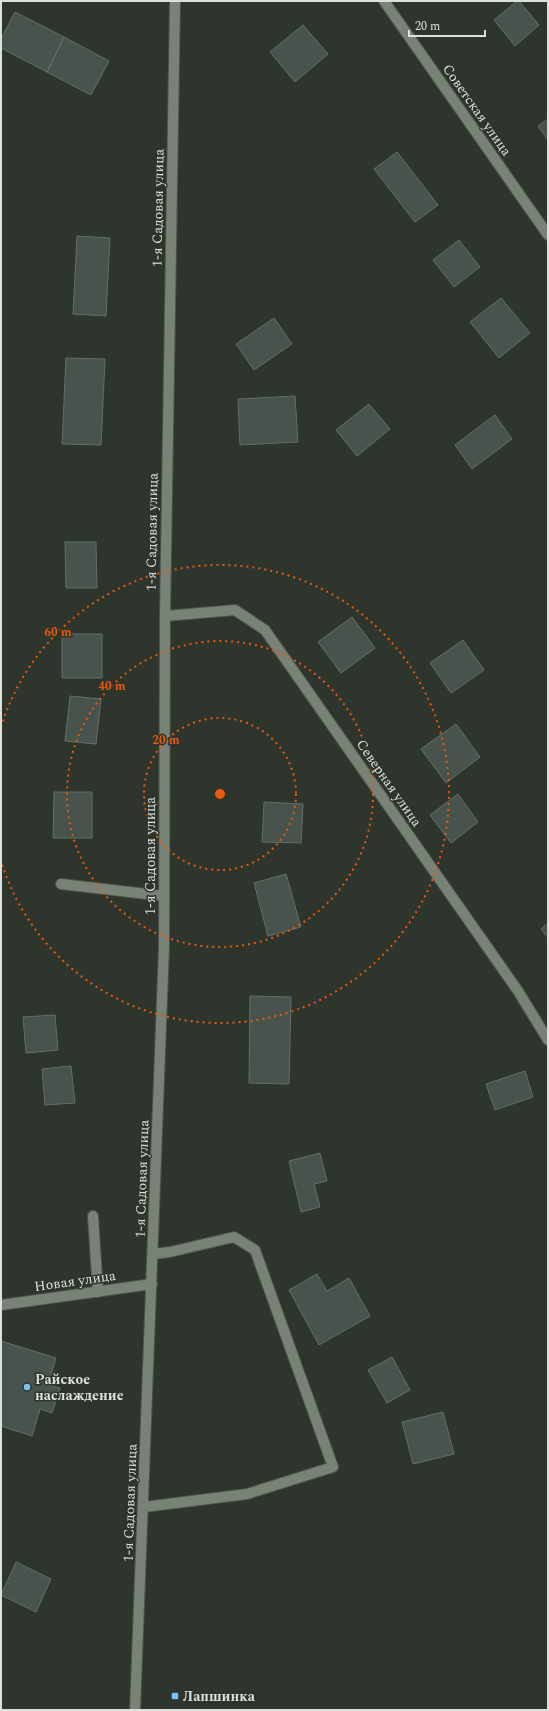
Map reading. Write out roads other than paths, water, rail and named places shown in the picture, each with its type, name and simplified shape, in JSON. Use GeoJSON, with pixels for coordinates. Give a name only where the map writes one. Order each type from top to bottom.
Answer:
{"type":"FeatureCollection","features":[{"type":"Feature","properties":{"kind":"street","name":"1-я Садовая улица"},"geometry":{"type":"LineString","coordinates":[[135,1710],[144,1507],[164,947],[165,616],[175,1]]}},
{"type":"Feature","properties":{"kind":"street","name":"Советская улица"},"geometry":{"type":"LineString","coordinates":[[384,1],[548,234]]}},
{"type":"Feature","properties":{"kind":"street","name":"Северная улица"},"geometry":{"type":"LineString","coordinates":[[165,616],[235,610],[265,630],[518,991],[548,1040]]}},
{"type":"Feature","properties":{"kind":"street"},"geometry":{"type":"LineString","coordinates":[[61,884],[164,896]]}},
{"type":"Feature","properties":{"kind":"street"},"geometry":{"type":"LineString","coordinates":[[93,1216],[98,1292]]}},
{"type":"Feature","properties":{"kind":"street"},"geometry":{"type":"LineString","coordinates":[[144,1507],[247,1494],[333,1467],[255,1250],[234,1237],[170,1252],[153,1254]]}},
{"type":"Feature","properties":{"kind":"street","name":"Новая улица"},"geometry":{"type":"LineString","coordinates":[[1,1305],[152,1284]]}},
{"type":"Feature","properties":{"kind":"place","name":"Райское наслаждение"},"geometry":{"type":"Point","coordinates":[27,1387]}},
{"type":"Feature","properties":{"kind":"place","name":"Лапшинка"},"geometry":{"type":"Point","coordinates":[175,1696]}}]}
